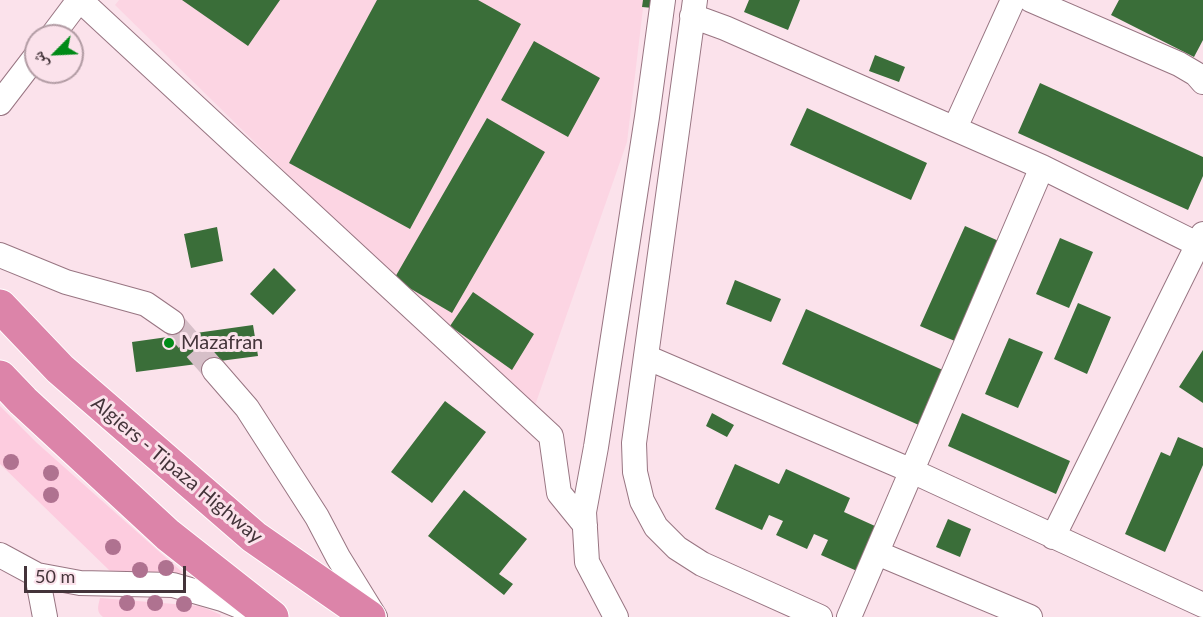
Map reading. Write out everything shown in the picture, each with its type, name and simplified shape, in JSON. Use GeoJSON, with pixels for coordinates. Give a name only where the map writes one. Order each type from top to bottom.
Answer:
{"type":"FeatureCollection","features":[{"type":"Feature","properties":{"kind":"highway","name":"Algiers - Tipaza Highway"},"geometry":{"type":"LineString","coordinates":[[0,306],[60,369],[254,537],[369,617]]}},
{"type":"Feature","properties":{"kind":"highway"},"geometry":{"type":"LineString","coordinates":[[0,377],[31,409],[168,535],[272,617]]}},
{"type":"Feature","properties":{"kind":"street"},"geometry":{"type":"LineString","coordinates":[[61,24],[79,0],[552,436],[559,493],[585,525]]}},
{"type":"Feature","properties":{"kind":"street"},"geometry":{"type":"LineString","coordinates":[[616,617],[587,562],[584,512],[620,294],[663,0]]}},
{"type":"Feature","properties":{"kind":"street"},"geometry":{"type":"LineString","coordinates":[[955,128],[1013,0]]}},
{"type":"Feature","properties":{"kind":"street"},"geometry":{"type":"LineString","coordinates":[[1031,0],[1198,68]]}},
{"type":"Feature","properties":{"kind":"street"},"geometry":{"type":"LineString","coordinates":[[820,617],[702,564],[677,548],[656,527],[642,501],[635,472],[634,443],[694,8],[747,37],[1042,167],[1202,242],[1053,537]]}},
{"type":"Feature","properties":{"kind":"street"},"geometry":{"type":"LineString","coordinates":[[0,103],[24,72]]}},
{"type":"Feature","properties":{"kind":"street"},"geometry":{"type":"LineString","coordinates":[[849,617],[1042,167]]}},
{"type":"Feature","properties":{"kind":"street"},"geometry":{"type":"LineString","coordinates":[[0,255],[66,282],[146,304],[172,322]]}},
{"type":"Feature","properties":{"kind":"street"},"geometry":{"type":"LineString","coordinates":[[646,357],[912,471],[1203,605]]}},
{"type":"Feature","properties":{"kind":"street"},"geometry":{"type":"LineString","coordinates":[[214,370],[247,408],[317,517],[338,557],[375,617]]}},
{"type":"Feature","properties":{"kind":"street"},"geometry":{"type":"LineString","coordinates":[[877,553],[1030,617]]}},
{"type":"Feature","properties":{"kind":"street"},"geometry":{"type":"LineString","coordinates":[[0,555],[37,575],[80,584],[173,585],[222,599],[266,617]]}},
{"type":"Feature","properties":{"kind":"street"},"geometry":{"type":"LineString","coordinates":[[37,575],[45,617]]}},
{"type":"Feature","properties":{"kind":"shaded area"},"geometry":{"type":"Polygon","coordinates":[[[119,0],[644,0],[627,142],[532,414],[115,5],[119,0]]]}},
{"type":"Feature","properties":{"kind":"shaded area"},"geometry":{"type":"Polygon","coordinates":[[[0,406],[37,443],[182,572],[178,575],[115,575],[110,571],[0,464],[0,406]]]}},
{"type":"Feature","properties":{"kind":"shaded area"},"geometry":{"type":"Polygon","coordinates":[[[100,598],[199,606],[221,615],[220,617],[103,617],[98,611],[100,598]]]}},
{"type":"Feature","properties":{"kind":"building"},"geometry":{"type":"Polygon","coordinates":[[[182,0],[280,0],[248,46],[182,0]]]}},
{"type":"Feature","properties":{"kind":"building"},"geometry":{"type":"Polygon","coordinates":[[[377,0],[478,0],[521,24],[410,229],[289,163],[377,0]]]}},
{"type":"Feature","properties":{"kind":"building"},"geometry":{"type":"Polygon","coordinates":[[[643,0],[654,0],[653,8],[642,7],[643,0]]]}},
{"type":"Feature","properties":{"kind":"building"},"geometry":{"type":"Polygon","coordinates":[[[749,0],[800,0],[788,30],[744,12],[749,0]]]}},
{"type":"Feature","properties":{"kind":"building"},"geometry":{"type":"Polygon","coordinates":[[[1119,0],[1203,0],[1203,40],[1194,57],[1111,15],[1119,0]]]}},
{"type":"Feature","properties":{"kind":"building"},"geometry":{"type":"Polygon","coordinates":[[[534,41],[600,78],[568,137],[501,100],[534,41]]]}},
{"type":"Feature","properties":{"kind":"building"},"geometry":{"type":"Polygon","coordinates":[[[875,55],[905,67],[899,82],[869,71],[875,55]]]}},
{"type":"Feature","properties":{"kind":"building"},"geometry":{"type":"Polygon","coordinates":[[[1040,83],[1203,157],[1203,176],[1188,210],[1018,133],[1040,83]]]}},
{"type":"Feature","properties":{"kind":"building"},"geometry":{"type":"Polygon","coordinates":[[[807,108],[927,163],[911,200],[790,145],[807,108]]]}},
{"type":"Feature","properties":{"kind":"building"},"geometry":{"type":"Polygon","coordinates":[[[487,118],[545,152],[452,313],[394,279],[487,118]]]}},
{"type":"Feature","properties":{"kind":"building"},"geometry":{"type":"Polygon","coordinates":[[[965,226],[1001,242],[957,342],[920,326],[965,226]]]}},
{"type":"Feature","properties":{"kind":"building"},"geometry":{"type":"Polygon","coordinates":[[[217,227],[223,261],[191,268],[184,234],[217,227]]]}},
{"type":"Feature","properties":{"kind":"building"},"geometry":{"type":"Polygon","coordinates":[[[1060,238],[1093,252],[1069,308],[1036,294],[1060,238]]]}},
{"type":"Feature","properties":{"kind":"building"},"geometry":{"type":"Polygon","coordinates":[[[274,268],[296,290],[273,315],[250,294],[274,268]]]}},
{"type":"Feature","properties":{"kind":"building"},"geometry":{"type":"Polygon","coordinates":[[[735,280],[781,299],[771,322],[726,304],[735,280]]]}},
{"type":"Feature","properties":{"kind":"building"},"geometry":{"type":"Polygon","coordinates":[[[473,292],[534,334],[512,370],[450,326],[473,292]]]}},
{"type":"Feature","properties":{"kind":"building"},"geometry":{"type":"Polygon","coordinates":[[[1078,303],[1111,317],[1087,374],[1054,359],[1078,303]]]}},
{"type":"Feature","properties":{"kind":"building"},"geometry":{"type":"Polygon","coordinates":[[[806,309],[945,371],[921,426],[782,364],[806,309]]]}},
{"type":"Feature","properties":{"kind":"building"},"geometry":{"type":"Polygon","coordinates":[[[253,325],[258,356],[136,372],[132,342],[253,325]]]}},
{"type":"Feature","properties":{"kind":"building"},"geometry":{"type":"Polygon","coordinates":[[[1009,338],[1043,352],[1018,408],[985,394],[1009,338]]]}},
{"type":"Feature","properties":{"kind":"building"},"geometry":{"type":"Polygon","coordinates":[[[1203,350],[1203,403],[1179,387],[1203,350]]]}},
{"type":"Feature","properties":{"kind":"building"},"geometry":{"type":"Polygon","coordinates":[[[445,401],[486,432],[432,503],[391,472],[445,401]]]}},
{"type":"Feature","properties":{"kind":"building"},"geometry":{"type":"Polygon","coordinates":[[[712,413],[734,425],[727,437],[706,426],[712,413]]]}},
{"type":"Feature","properties":{"kind":"building"},"geometry":{"type":"Polygon","coordinates":[[[962,413],[1070,461],[1056,494],[948,446],[962,413]]]}},
{"type":"Feature","properties":{"kind":"building"},"geometry":{"type":"Polygon","coordinates":[[[1178,437],[1203,448],[1203,465],[1165,552],[1125,534],[1161,452],[1170,456],[1178,437]]]}},
{"type":"Feature","properties":{"kind":"building"},"geometry":{"type":"Polygon","coordinates":[[[735,464],[779,484],[786,469],[850,498],[844,512],[886,531],[866,575],[821,555],[828,540],[814,534],[807,549],[776,535],[783,521],[769,515],[762,530],[715,509],[735,464]]]}},
{"type":"Feature","properties":{"kind":"building"},"geometry":{"type":"Polygon","coordinates":[[[464,490],[527,539],[499,574],[513,584],[504,595],[428,536],[464,490]]]}},
{"type":"Feature","properties":{"kind":"building"},"geometry":{"type":"Polygon","coordinates":[[[948,519],[971,529],[960,557],[936,547],[948,519]]]}},
{"type":"Feature","properties":{"kind":"tunnel"},"geometry":{"type":"LineString","coordinates":[[172,322],[214,370]]}},
{"type":"Feature","properties":{"kind":"place","name":"Mazafran"},"geometry":{"type":"Point","coordinates":[169,343]}}]}
